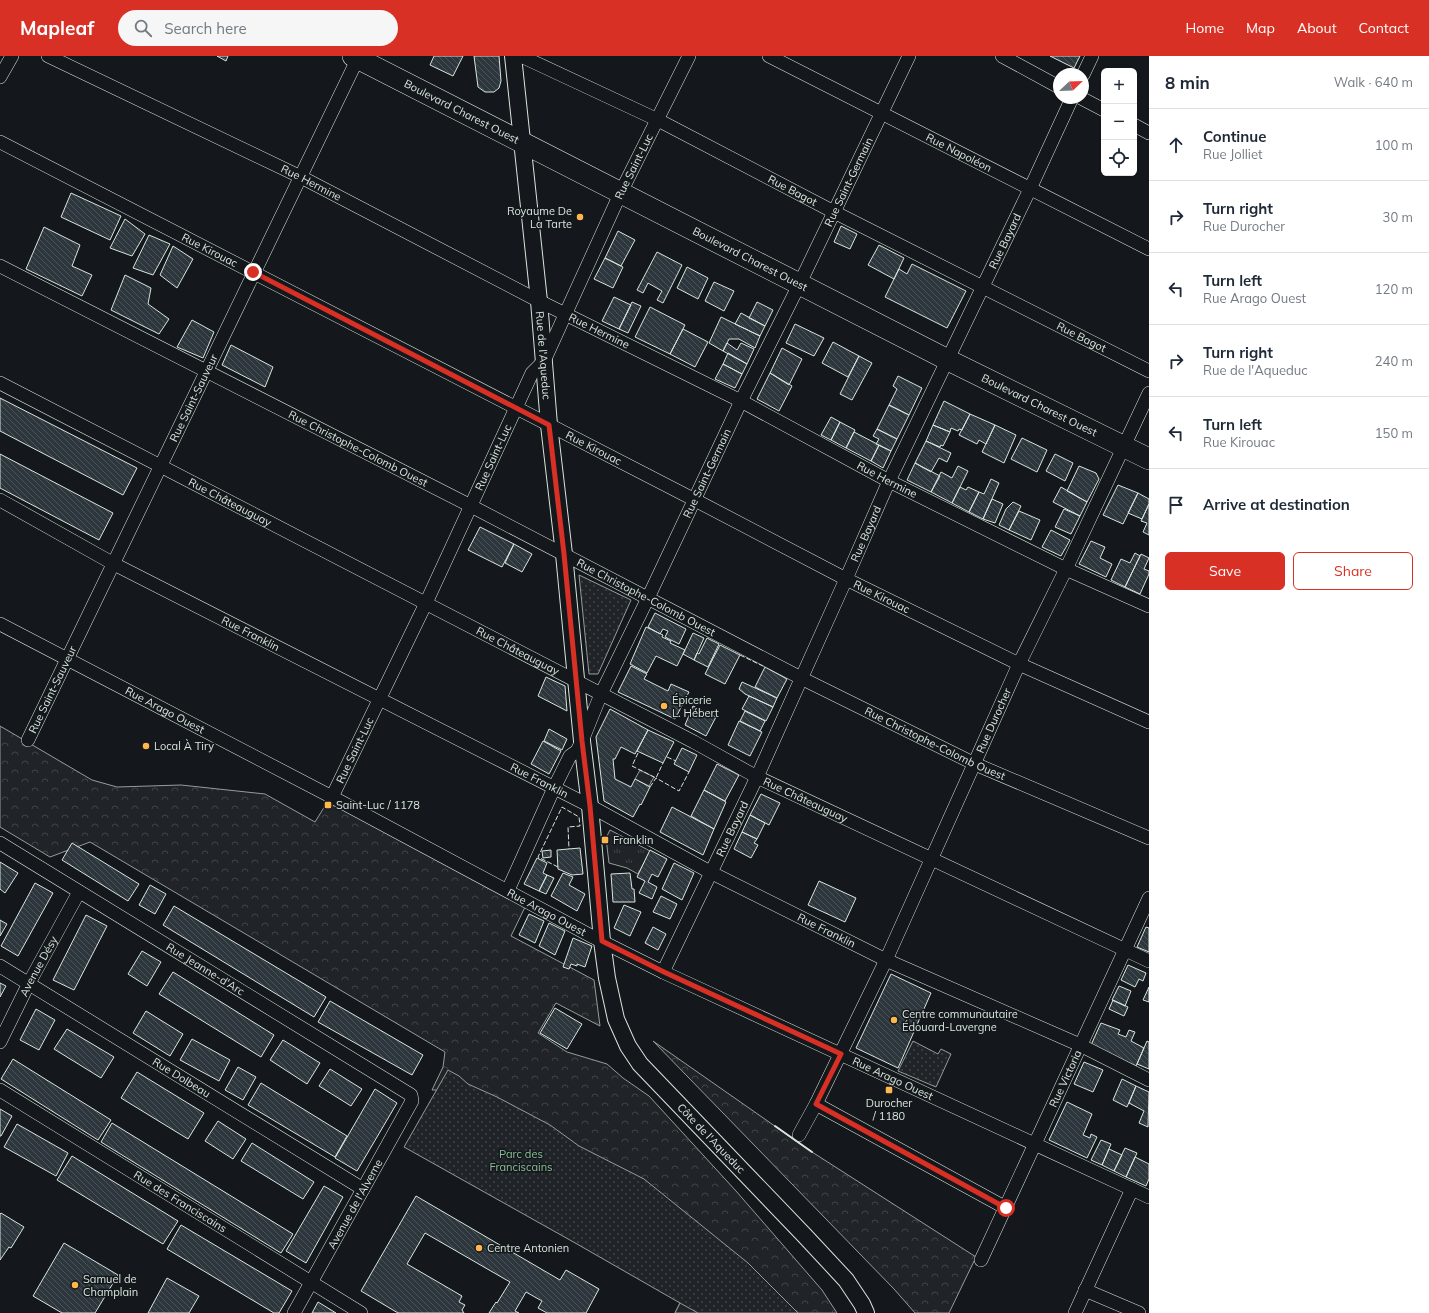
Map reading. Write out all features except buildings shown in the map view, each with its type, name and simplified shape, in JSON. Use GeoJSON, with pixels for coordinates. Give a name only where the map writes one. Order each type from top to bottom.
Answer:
{"type":"FeatureCollection","features":[{"type":"Feature","properties":{"kind":"main road","name":"Boulevard Charest Ouest"},"geometry":{"type":"LineString","coordinates":[[356,57],[948,360],[1149,459]]}},
{"type":"Feature","properties":{"kind":"street"},"geometry":{"type":"LineString","coordinates":[[0,77],[12,56]]}},
{"type":"Feature","properties":{"kind":"street","name":"Rue Hermine"},"geometry":{"type":"LineString","coordinates":[[48,56],[301,177],[539,301],[741,401],[889,481],[1066,569],[1149,606]]}},
{"type":"Feature","properties":{"kind":"street","name":"Rue de l'Aqueduc"},"geometry":{"type":"LineString","coordinates":[[513,56],[539,301],[549,425],[590,806],[602,941]]}},
{"type":"Feature","properties":{"kind":"street","name":"Rue Bagot"},"geometry":{"type":"LineString","coordinates":[[521,56],[658,120],[834,212],[1149,371]]}},
{"type":"Feature","properties":{"kind":"street","name":"Rue Saint-Luc"},"geometry":{"type":"LineString","coordinates":[[332,798],[426,603],[532,373],[544,361],[622,192],[689,56]]}},
{"type":"Feature","properties":{"kind":"street","name":"Rue Napoléon"},"geometry":{"type":"LineString","coordinates":[[769,56],[1149,248]]}},
{"type":"Feature","properties":{"kind":"street","name":"Rue Saint-Germain"},"geometry":{"type":"LineString","coordinates":[[508,890],[554,788],[570,756],[577,751],[582,741],[601,694],[741,401],[909,56]]}},
{"type":"Feature","properties":{"kind":"street"},"geometry":{"type":"LineString","coordinates":[[1002,56],[1053,84]]}},
{"type":"Feature","properties":{"kind":"street"},"geometry":{"type":"LineString","coordinates":[[1086,68],[1092,56]]}},
{"type":"Feature","properties":{"kind":"street","name":"Rue Saint-Sauveur"},"geometry":{"type":"LineString","coordinates":[[28,740],[114,564],[253,272],[301,177],[356,57]]}},
{"type":"Feature","properties":{"kind":"street"},"geometry":{"type":"LineString","coordinates":[[1089,102],[1101,108]]}},
{"type":"Feature","properties":{"kind":"street","name":"Rue Bayard"},"geometry":{"type":"LineString","coordinates":[[664,972],[710,872],[757,776],[889,481],[1030,189],[1069,104]]}},
{"type":"Feature","properties":{"kind":"street"},"geometry":{"type":"LineString","coordinates":[[1137,127],[1149,133]]}},
{"type":"Feature","properties":{"kind":"street","name":"Rue Kirouac"},"geometry":{"type":"LineString","coordinates":[[0,142],[695,500],[846,580],[1018,664],[1149,722]]}},
{"type":"Feature","properties":{"kind":"street","name":"Rue Christophe-Colomb Ouest"},"geometry":{"type":"LineString","coordinates":[[0,266],[564,554],[801,678],[974,764],[1149,838]]}},
{"type":"Feature","properties":{"kind":"street","name":"Rue Châteauguay"},"geometry":{"type":"LineString","coordinates":[[0,383],[757,776],[1149,961]]}},
{"type":"Feature","properties":{"kind":"street","name":"Rue Durocher"},"geometry":{"type":"LineString","coordinates":[[799,1135],[841,1054],[886,960],[1018,664],[1066,569],[1149,393]]}},
{"type":"Feature","properties":{"kind":"street","name":"Rue Franklin"},"geometry":{"type":"LineString","coordinates":[[0,500],[114,564],[590,806],[710,872],[886,960],[1080,1045],[1149,1080]]}},
{"type":"Feature","properties":{"kind":"street","name":"Rue Arago Ouest"},"geometry":{"type":"LineString","coordinates":[[0,624],[508,890],[602,941],[664,972],[1149,1197]]}},
{"type":"Feature","properties":{"kind":"street","name":"Rue Jeanne-d'Arc"},"geometry":{"type":"LineString","coordinates":[[0,843],[411,1095]]}},
{"type":"Feature","properties":{"kind":"street","name":"Avenue Désy"},"geometry":{"type":"LineString","coordinates":[[0,1042],[29,983],[79,892]]}},
{"type":"Feature","properties":{"kind":"street","name":"Rue Victoria"},"geometry":{"type":"LineString","coordinates":[[982,1260],[1149,898]]}},
{"type":"Feature","properties":{"kind":"street","name":"Côte de l'Aqueduc"},"geometry":{"type":"LineString","coordinates":[[602,941],[607,978],[616,1019],[628,1046],[640,1064],[846,1280],[862,1304],[866,1313]]}},
{"type":"Feature","properties":{"kind":"street","name":"Rue Dolbeau"},"geometry":{"type":"LineString","coordinates":[[0,966],[363,1189]]}},
{"type":"Feature","properties":{"kind":"street","name":"Rue des Franciscains"},"geometry":{"type":"LineString","coordinates":[[0,1090],[361,1313]]}},
{"type":"Feature","properties":{"kind":"street","name":"Avenue de l'Alverne"},"geometry":{"type":"LineString","coordinates":[[294,1313],[412,1101],[411,1095]]}},
{"type":"Feature","properties":{"kind":"street"},"geometry":{"type":"LineString","coordinates":[[816,1104],[1006,1208]]}},
{"type":"Feature","properties":{"kind":"street"},"geometry":{"type":"LineString","coordinates":[[1074,1313],[1086,1290],[1132,1188]]}},
{"type":"Feature","properties":{"kind":"street"},"geometry":{"type":"LineString","coordinates":[[1086,1290],[1139,1313]]}},
{"type":"Feature","properties":{"kind":"green space"},"geometry":{"type":"Polygon","coordinates":[[[579,575],[631,600],[598,674],[589,674],[579,575]]]}},
{"type":"Feature","properties":{"kind":"green space"},"geometry":{"type":"Polygon","coordinates":[[[0,726],[92,780],[117,787],[181,785],[265,794],[315,822],[328,801],[526,905],[511,936],[594,980],[600,1026],[556,1003],[538,1033],[567,1052],[607,1064],[623,1078],[649,1096],[736,1191],[822,1290],[837,1313],[741,1313],[453,1090],[432,1090],[443,1067],[445,1052],[90,842],[50,857],[0,827],[0,726]]]}},
{"type":"Feature","properties":{"kind":"green space"},"geometry":{"type":"Polygon","coordinates":[[[640,770],[654,777],[649,786],[635,779],[640,770]]]}},
{"type":"Feature","properties":{"kind":"green space"},"geometry":{"type":"Polygon","coordinates":[[[610,830],[650,851],[638,874],[627,868],[609,863],[606,838],[610,830]]]}},
{"type":"Feature","properties":{"kind":"green space"},"geometry":{"type":"Polygon","coordinates":[[[653,1041],[812,1152],[976,1257],[949,1313],[915,1313],[894,1289],[653,1041]]]}},
{"type":"Feature","properties":{"kind":"green space"},"geometry":{"type":"Polygon","coordinates":[[[913,1041],[938,1054],[941,1049],[951,1054],[936,1087],[898,1071],[913,1041]]]}},
{"type":"Feature","properties":{"kind":"green space","name":"Parc des Franciscains"},"geometry":{"type":"Polygon","coordinates":[[[448,1070],[459,1076],[468,1084],[497,1097],[550,1125],[579,1146],[644,1179],[748,1263],[798,1313],[675,1313],[680,1303],[404,1147],[448,1070]]]}},
{"type":"Feature","properties":{"kind":"green space"},"geometry":{"type":"Polygon","coordinates":[[[680,1303],[698,1313],[675,1313],[680,1303]]]}},
{"type":"Feature","properties":{"kind":"fence"},"geometry":{"type":"LineString","coordinates":[[740,655],[765,667]]}},
{"type":"Feature","properties":{"kind":"fence"},"geometry":{"type":"LineString","coordinates":[[638,753],[632,766],[656,778],[663,763]]}},
{"type":"Feature","properties":{"kind":"fence"},"geometry":{"type":"LineString","coordinates":[[667,757],[676,761]]}},
{"type":"Feature","properties":{"kind":"fence"},"geometry":{"type":"LineString","coordinates":[[650,787],[656,778],[679,791],[689,772]]}},
{"type":"Feature","properties":{"kind":"fence"},"geometry":{"type":"LineString","coordinates":[[558,867],[538,857],[562,807],[579,817],[580,826],[568,827],[569,849]]}},
{"type":"Feature","properties":{"kind":"wall"},"geometry":{"type":"LineString","coordinates":[[775,1126],[812,1152]]}},
{"type":"Feature","properties":{"kind":"place","name":"Royaume De La Tarte"},"geometry":{"type":"Point","coordinates":[580,217]}},
{"type":"Feature","properties":{"kind":"place","name":"Épicerie L. Hébert"},"geometry":{"type":"Point","coordinates":[664,706]}},
{"type":"Feature","properties":{"kind":"place","name":"Local À Tiry"},"geometry":{"type":"Point","coordinates":[146,746]}},
{"type":"Feature","properties":{"kind":"place","name":"Saint-Luc / 1178"},"geometry":{"type":"Point","coordinates":[328,805]}},
{"type":"Feature","properties":{"kind":"place","name":"Franklin"},"geometry":{"type":"Point","coordinates":[605,840]}},
{"type":"Feature","properties":{"kind":"place","name":"Centre communautaire Édouard-Lavergne"},"geometry":{"type":"Point","coordinates":[894,1020]}},
{"type":"Feature","properties":{"kind":"place","name":"Durocher / 1180"},"geometry":{"type":"Point","coordinates":[889,1090]}},
{"type":"Feature","properties":{"kind":"place","name":"Centre Antonien"},"geometry":{"type":"Point","coordinates":[479,1248]}},
{"type":"Feature","properties":{"kind":"place","name":"Samuel de Champlain"},"geometry":{"type":"Point","coordinates":[75,1285]}},
{"type":"Feature","properties":{"kind":"route"},"geometry":{"type":"LineString","coordinates":[[253,272],[549,425],[590,806],[602,941],[664,972],[841,1054],[816,1104],[1006,1208]]}}]}
